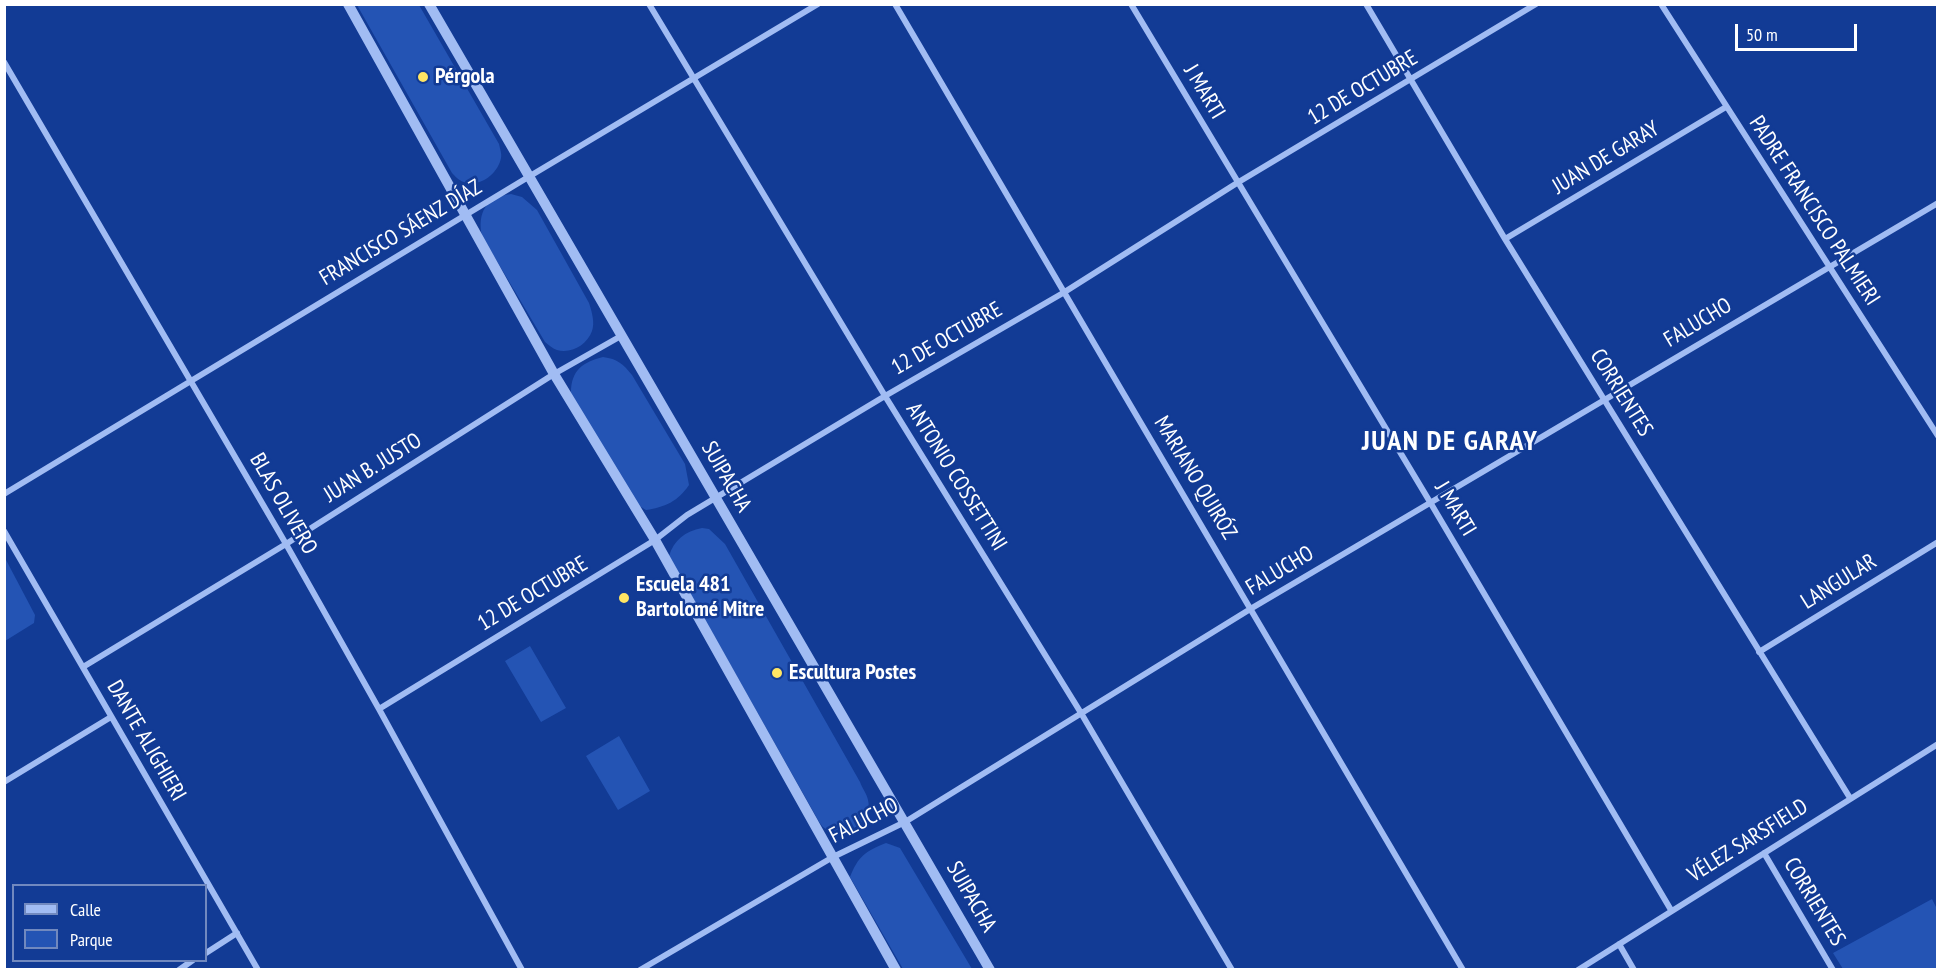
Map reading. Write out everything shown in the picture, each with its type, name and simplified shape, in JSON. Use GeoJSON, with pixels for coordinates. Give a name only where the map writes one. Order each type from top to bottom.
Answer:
{"type":"FeatureCollection","features":[{"type":"Feature","properties":{"kind":"street"},"geometry":{"type":"LineString","coordinates":[[348,4],[554,375],[655,540],[896,969]]}},
{"type":"Feature","properties":{"kind":"street","name":"SUIPACHA"},"geometry":{"type":"LineString","coordinates":[[429,4],[990,969]]}},
{"type":"Feature","properties":{"kind":"street","name":"ANTONIO COSSETTINI"},"geometry":{"type":"LineString","coordinates":[[649,4],[885,396],[1081,713],[1232,969]]}},
{"type":"Feature","properties":{"kind":"street","name":"FRANCISCO SÁENZ DÍAZ"},"geometry":{"type":"LineString","coordinates":[[4,494],[819,4]]}},
{"type":"Feature","properties":{"kind":"street","name":"MARIANO QUIRÓZ"},"geometry":{"type":"LineString","coordinates":[[895,4],[1462,969]]}},
{"type":"Feature","properties":{"kind":"street","name":"J MARTI"},"geometry":{"type":"LineString","coordinates":[[1131,4],[1430,502],[1671,910]]}},
{"type":"Feature","properties":{"kind":"street","name":"CORRIENTES"},"geometry":{"type":"LineString","coordinates":[[1366,4],[1505,239],[1850,798]]}},
{"type":"Feature","properties":{"kind":"street","name":"12 DE OCTUBRE"},"geometry":{"type":"LineString","coordinates":[[379,709],[655,540],[687,514],[1063,293],[1237,183],[1536,4]]}},
{"type":"Feature","properties":{"kind":"street","name":"PADRE FRANCISCO PALMIERI"},"geometry":{"type":"LineString","coordinates":[[1661,4],[1938,435]]}},
{"type":"Feature","properties":{"kind":"street","name":"BLAS OLIVERO"},"geometry":{"type":"LineString","coordinates":[[4,62],[286,544],[522,969]]}},
{"type":"Feature","properties":{"kind":"street","name":"JUAN DE GARAY"},"geometry":{"type":"LineString","coordinates":[[1505,239],[1726,107]]}},
{"type":"Feature","properties":{"kind":"street","name":"FALUCHO"},"geometry":{"type":"LineString","coordinates":[[640,969],[833,857],[905,822],[1430,502],[1938,203]]}},
{"type":"Feature","properties":{"kind":"street","name":"JUAN B. JUSTO"},"geometry":{"type":"LineString","coordinates":[[83,667],[286,544],[554,375],[621,336]]}},
{"type":"Feature","properties":{"kind":"street","name":"DANTE ALIGHIERI"},"geometry":{"type":"LineString","coordinates":[[4,531],[258,969]]}},
{"type":"Feature","properties":{"kind":"street","name":"LANGULAR"},"geometry":{"type":"LineString","coordinates":[[1759,652],[1938,542]]}},
{"type":"Feature","properties":{"kind":"street"},"geometry":{"type":"LineString","coordinates":[[4,782],[111,717]]}},
{"type":"Feature","properties":{"kind":"street","name":"VÉLEZ SARSFIELD"},"geometry":{"type":"LineString","coordinates":[[1578,969],[1938,744]]}},
{"type":"Feature","properties":{"kind":"street","name":"CORRIENTES"},"geometry":{"type":"LineString","coordinates":[[1764,853],[1833,969]]}},
{"type":"Feature","properties":{"kind":"street"},"geometry":{"type":"LineString","coordinates":[[207,952],[237,933]]}},
{"type":"Feature","properties":{"kind":"street"},"geometry":{"type":"LineString","coordinates":[[1619,944],[1634,969]]}},
{"type":"Feature","properties":{"kind":"green space"},"geometry":{"type":"Polygon","coordinates":[[[357,5],[419,5],[499,144],[501,158],[499,164],[487,178],[470,183],[460,181],[452,173],[357,5]]]}},
{"type":"Feature","properties":{"kind":"green space"},"geometry":{"type":"Polygon","coordinates":[[[511,194],[522,197],[537,210],[589,303],[593,321],[590,336],[578,347],[568,351],[557,350],[545,342],[482,236],[481,220],[485,208],[495,199],[511,194]]]}},
{"type":"Feature","properties":{"kind":"green space"},"geometry":{"type":"Polygon","coordinates":[[[603,357],[620,363],[632,375],[685,464],[689,485],[676,499],[660,507],[646,510],[636,504],[571,393],[573,378],[580,368],[603,357]]]}},
{"type":"Feature","properties":{"kind":"green space"},"geometry":{"type":"Polygon","coordinates":[[[709,529],[725,544],[860,782],[869,808],[861,823],[854,828],[838,832],[830,831],[820,824],[669,556],[681,537],[690,531],[709,529]]]}},
{"type":"Feature","properties":{"kind":"green space"},"geometry":{"type":"Polygon","coordinates":[[[5,558],[35,615],[34,623],[5,641],[5,558]]]}},
{"type":"Feature","properties":{"kind":"green space"},"geometry":{"type":"Polygon","coordinates":[[[530,646],[566,708],[541,722],[505,661],[530,646]]]}},
{"type":"Feature","properties":{"kind":"green space"},"geometry":{"type":"Polygon","coordinates":[[[619,736],[650,791],[618,810],[586,756],[619,736]]]}},
{"type":"Feature","properties":{"kind":"green space"},"geometry":{"type":"Polygon","coordinates":[[[886,843],[900,848],[972,969],[903,969],[850,877],[863,855],[886,843]]]}},
{"type":"Feature","properties":{"kind":"green space"},"geometry":{"type":"Polygon","coordinates":[[[1932,899],[1937,909],[1937,969],[1843,969],[1833,953],[1932,899]]]}},
{"type":"Feature","properties":{"kind":"place","name":"Pérgola"},"geometry":{"type":"Point","coordinates":[423,77]}},
{"type":"Feature","properties":{"kind":"place","name":"Escuela 481 Bartolomé Mitre"},"geometry":{"type":"Point","coordinates":[624,598]}},
{"type":"Feature","properties":{"kind":"place","name":"Escultura Postes"},"geometry":{"type":"Point","coordinates":[777,673]}},
{"type":"Feature","properties":{"kind":"district","name":"JUAN DE GARAY"},"geometry":{"type":"Point","coordinates":[1450,442]}}]}
